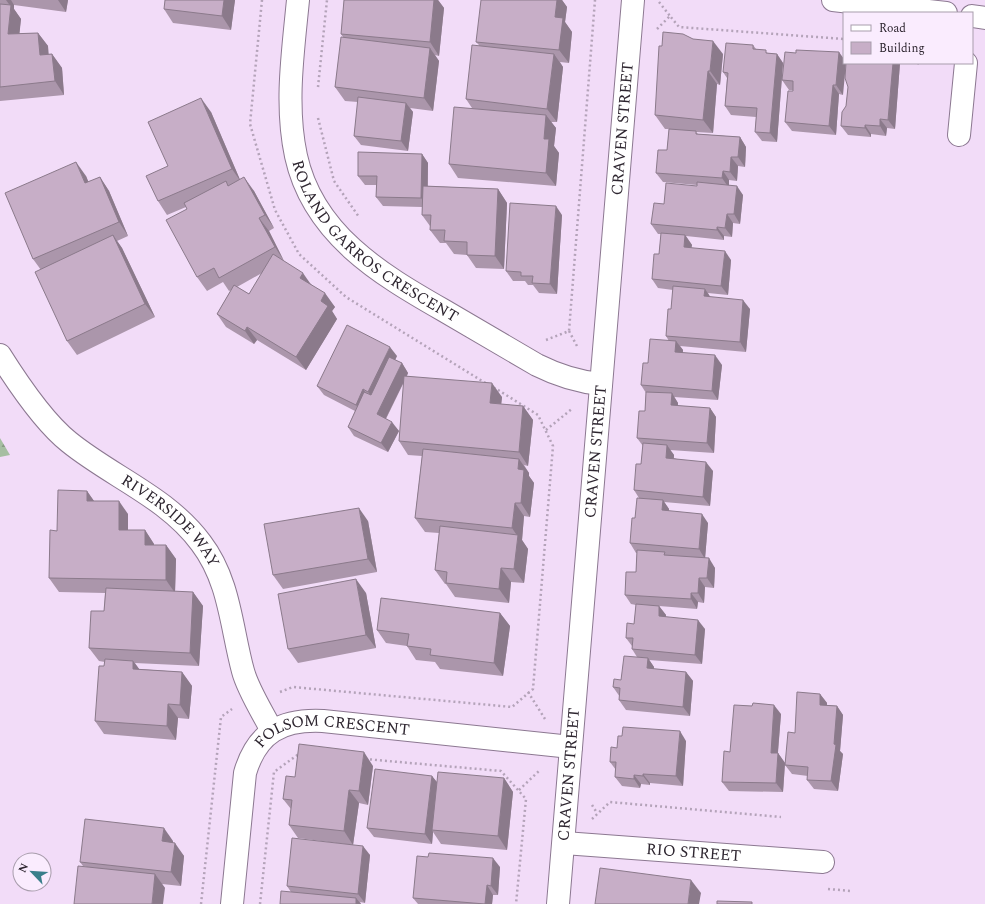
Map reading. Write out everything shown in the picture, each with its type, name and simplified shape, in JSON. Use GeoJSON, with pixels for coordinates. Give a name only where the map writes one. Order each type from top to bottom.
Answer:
{"type":"FeatureCollection","features":[{"type":"Feature","properties":{"kind":"street","name":"ROLAND GARROS CRESCENT"},"geometry":{"type":"LineString","coordinates":[[298,0],[290,82],[292,133],[296,157],[304,182],[314,203],[330,225],[345,243],[368,264],[396,283],[537,365],[558,375],[581,382],[601,384]]}},
{"type":"Feature","properties":{"kind":"street","name":"CRAVEN STREET"},"geometry":{"type":"LineString","coordinates":[[558,904],[574,844],[571,747],[633,0]]}},
{"type":"Feature","properties":{"kind":"street"},"geometry":{"type":"LineString","coordinates":[[833,0],[937,12]]}},
{"type":"Feature","properties":{"kind":"street"},"geometry":{"type":"LineString","coordinates":[[973,16],[985,18]]}},
{"type":"Feature","properties":{"kind":"street"},"geometry":{"type":"LineString","coordinates":[[959,135],[966,64]]}},
{"type":"Feature","properties":{"kind":"street","name":"RIVERSIDE WAY"},"geometry":{"type":"LineString","coordinates":[[0,355],[45,416],[69,442],[156,500],[184,524],[201,542],[214,562],[233,617],[236,643],[244,673],[272,731]]}},
{"type":"Feature","properties":{"kind":"street","name":"FOLSOM CRESCENT"},"geometry":{"type":"LineString","coordinates":[[232,904],[245,773],[249,758],[261,741],[272,731],[282,726],[302,720],[571,747]]}},
{"type":"Feature","properties":{"kind":"street","name":"RIO STREET"},"geometry":{"type":"LineString","coordinates":[[574,844],[823,862]]}},
{"type":"Feature","properties":{"kind":"path"},"geometry":{"type":"LineString","coordinates":[[201,904],[221,717],[237,705],[293,688],[512,707],[533,688],[553,446],[538,415],[346,297],[299,254],[275,210],[250,124],[262,0]]}},
{"type":"Feature","properties":{"kind":"path"},"geometry":{"type":"LineString","coordinates":[[318,94],[327,0]]}},
{"type":"Feature","properties":{"kind":"path"},"geometry":{"type":"LineString","coordinates":[[543,342],[569,331],[595,0]]}},
{"type":"Feature","properties":{"kind":"path"},"geometry":{"type":"LineString","coordinates":[[658,0],[679,27],[843,39]]}},
{"type":"Feature","properties":{"kind":"path"},"geometry":{"type":"LineString","coordinates":[[653,32],[670,16]]}},
{"type":"Feature","properties":{"kind":"path"},"geometry":{"type":"LineString","coordinates":[[318,116],[334,181],[363,222]]}},
{"type":"Feature","properties":{"kind":"path"},"geometry":{"type":"LineString","coordinates":[[260,904],[274,772],[298,753],[306,754]]}},
{"type":"Feature","properties":{"kind":"path"},"geometry":{"type":"LineString","coordinates":[[361,759],[501,771],[526,799],[516,904]]}},
{"type":"Feature","properties":{"kind":"path"},"geometry":{"type":"LineString","coordinates":[[590,802],[597,813]]}},
{"type":"Feature","properties":{"kind":"path"},"geometry":{"type":"LineString","coordinates":[[574,844],[597,813],[610,802],[781,817]]}},
{"type":"Feature","properties":{"kind":"green space"},"geometry":{"type":"Polygon","coordinates":[[[0,438],[10,455],[0,457],[0,438]]]}},
{"type":"Feature","properties":{"kind":"building"},"geometry":{"type":"Polygon","coordinates":[[[165,0],[224,0],[222,16],[164,9],[165,0]]]}},
{"type":"Feature","properties":{"kind":"building"},"geometry":{"type":"Polygon","coordinates":[[[344,0],[434,0],[430,42],[341,34],[344,0]]]}},
{"type":"Feature","properties":{"kind":"building"},"geometry":{"type":"Polygon","coordinates":[[[481,0],[557,0],[555,17],[563,18],[559,50],[476,42],[481,0]]]}},
{"type":"Feature","properties":{"kind":"building"},"geometry":{"type":"Polygon","coordinates":[[[0,4],[11,5],[8,34],[38,33],[40,55],[52,54],[55,81],[0,87],[0,4]]]}},
{"type":"Feature","properties":{"kind":"building"},"geometry":{"type":"Polygon","coordinates":[[[663,32],[683,34],[693,39],[713,41],[703,120],[655,115],[659,46],[662,46],[663,32]]]}},
{"type":"Feature","properties":{"kind":"building"},"geometry":{"type":"Polygon","coordinates":[[[341,37],[430,48],[424,98],[335,87],[341,37]]]}},
{"type":"Feature","properties":{"kind":"building"},"geometry":{"type":"Polygon","coordinates":[[[726,43],[753,45],[753,49],[766,50],[766,53],[777,54],[770,133],[755,132],[757,108],[725,106],[728,73],[723,72],[726,43]]]}},
{"type":"Feature","properties":{"kind":"building"},"geometry":{"type":"Polygon","coordinates":[[[472,45],[554,54],[547,109],[466,99],[472,45]]]}},
{"type":"Feature","properties":{"kind":"building"},"geometry":{"type":"Polygon","coordinates":[[[796,50],[839,52],[836,85],[833,85],[829,126],[785,122],[788,91],[793,91],[793,81],[782,80],[785,52],[796,53],[796,50]]]}},
{"type":"Feature","properties":{"kind":"building"},"geometry":{"type":"Polygon","coordinates":[[[846,64],[893,64],[888,120],[880,119],[880,126],[865,125],[865,128],[841,126],[842,112],[846,106],[848,87],[845,78],[846,64]]]}},
{"type":"Feature","properties":{"kind":"building"},"geometry":{"type":"Polygon","coordinates":[[[358,97],[406,103],[401,141],[354,136],[358,97]]]}},
{"type":"Feature","properties":{"kind":"building"},"geometry":{"type":"Polygon","coordinates":[[[201,98],[232,169],[158,201],[146,176],[168,166],[148,122],[201,98]]]}},
{"type":"Feature","properties":{"kind":"building"},"geometry":{"type":"Polygon","coordinates":[[[454,107],[546,115],[544,139],[549,139],[546,173],[449,164],[454,107]]]}},
{"type":"Feature","properties":{"kind":"building"},"geometry":{"type":"Polygon","coordinates":[[[669,129],[696,131],[696,134],[740,137],[738,157],[731,157],[730,172],[723,171],[722,178],[656,173],[658,150],[667,150],[669,129]]]}},
{"type":"Feature","properties":{"kind":"building"},"geometry":{"type":"Polygon","coordinates":[[[358,152],[422,154],[421,198],[376,197],[377,176],[358,176],[358,152]]]}},
{"type":"Feature","properties":{"kind":"building"},"geometry":{"type":"Polygon","coordinates":[[[76,162],[85,183],[100,177],[119,222],[33,259],[5,193],[76,162]]]}},
{"type":"Feature","properties":{"kind":"building"},"geometry":{"type":"Polygon","coordinates":[[[244,177],[265,215],[259,218],[275,247],[219,278],[214,268],[197,277],[166,220],[187,209],[184,203],[226,181],[228,186],[244,177]]]}},
{"type":"Feature","properties":{"kind":"building"},"geometry":{"type":"Polygon","coordinates":[[[697,182],[737,186],[734,214],[727,214],[725,228],[717,227],[717,230],[651,224],[654,203],[664,204],[666,183],[697,186],[697,182]]]}},
{"type":"Feature","properties":{"kind":"building"},"geometry":{"type":"Polygon","coordinates":[[[423,186],[498,189],[495,256],[467,255],[467,242],[444,241],[445,230],[430,230],[431,215],[422,215],[423,186]]]}},
{"type":"Feature","properties":{"kind":"building"},"geometry":{"type":"Polygon","coordinates":[[[510,203],[556,206],[550,284],[532,283],[533,276],[521,276],[521,272],[506,271],[510,203]]]}},
{"type":"Feature","properties":{"kind":"building"},"geometry":{"type":"Polygon","coordinates":[[[661,233],[685,235],[684,247],[725,251],[721,286],[652,279],[654,254],[659,254],[661,233]]]}},
{"type":"Feature","properties":{"kind":"building"},"geometry":{"type":"Polygon","coordinates":[[[113,235],[145,304],[67,341],[35,272],[113,235]]]}},
{"type":"Feature","properties":{"kind":"building"},"geometry":{"type":"Polygon","coordinates":[[[273,254],[303,273],[300,278],[325,293],[321,301],[328,306],[296,357],[247,327],[245,331],[217,314],[234,285],[249,294],[273,254]]]}},
{"type":"Feature","properties":{"kind":"building"},"geometry":{"type":"Polygon","coordinates":[[[673,286],[705,289],[704,296],[743,300],[740,342],[666,336],[668,309],[671,309],[673,286]]]}},
{"type":"Feature","properties":{"kind":"building"},"geometry":{"type":"Polygon","coordinates":[[[347,325],[390,347],[368,392],[363,389],[356,405],[317,386],[347,325]]]}},
{"type":"Feature","properties":{"kind":"building"},"geometry":{"type":"Polygon","coordinates":[[[650,339],[676,341],[675,352],[715,355],[712,391],[641,385],[643,363],[648,363],[650,339]]]}},
{"type":"Feature","properties":{"kind":"building"},"geometry":{"type":"Polygon","coordinates":[[[389,357],[402,363],[377,414],[392,422],[381,443],[348,427],[364,392],[371,395],[389,357]]]}},
{"type":"Feature","properties":{"kind":"building"},"geometry":{"type":"Polygon","coordinates":[[[404,376],[492,383],[490,403],[523,406],[519,452],[399,441],[404,376]]]}},
{"type":"Feature","properties":{"kind":"building"},"geometry":{"type":"Polygon","coordinates":[[[646,392],[672,393],[671,405],[710,408],[707,443],[637,438],[639,411],[645,411],[646,392]]]}},
{"type":"Feature","properties":{"kind":"building"},"geometry":{"type":"Polygon","coordinates":[[[643,443],[667,445],[666,458],[706,462],[703,497],[634,490],[636,464],[641,464],[643,443]]]}},
{"type":"Feature","properties":{"kind":"building"},"geometry":{"type":"Polygon","coordinates":[[[423,449],[519,459],[518,469],[524,470],[521,503],[515,503],[512,528],[415,518],[423,449]]]}},
{"type":"Feature","properties":{"kind":"building"},"geometry":{"type":"Polygon","coordinates":[[[58,490],[87,491],[87,501],[119,501],[119,530],[145,530],[145,545],[166,545],[166,580],[49,578],[50,530],[57,531],[58,490]]]}},
{"type":"Feature","properties":{"kind":"building"},"geometry":{"type":"Polygon","coordinates":[[[637,498],[663,500],[662,510],[702,514],[699,549],[630,543],[632,518],[635,518],[637,498]]]}},
{"type":"Feature","properties":{"kind":"building"},"geometry":{"type":"Polygon","coordinates":[[[359,508],[368,559],[273,575],[264,524],[359,508]]]}},
{"type":"Feature","properties":{"kind":"building"},"geometry":{"type":"Polygon","coordinates":[[[440,526],[518,535],[514,569],[501,568],[499,589],[446,583],[447,572],[435,570],[440,526]]]}},
{"type":"Feature","properties":{"kind":"building"},"geometry":{"type":"Polygon","coordinates":[[[637,550],[665,552],[664,555],[709,558],[707,578],[699,578],[698,593],[691,593],[691,599],[625,595],[626,572],[636,572],[637,550]]]}},
{"type":"Feature","properties":{"kind":"building"},"geometry":{"type":"Polygon","coordinates":[[[356,579],[366,635],[288,649],[278,594],[356,579]]]}},
{"type":"Feature","properties":{"kind":"building"},"geometry":{"type":"Polygon","coordinates":[[[106,588],[193,592],[190,653],[89,648],[91,611],[104,611],[106,588]]]}},
{"type":"Feature","properties":{"kind":"building"},"geometry":{"type":"Polygon","coordinates":[[[381,598],[500,613],[494,663],[430,655],[431,649],[407,646],[409,634],[377,630],[381,598]]]}},
{"type":"Feature","properties":{"kind":"building"},"geometry":{"type":"Polygon","coordinates":[[[636,604],[659,606],[659,616],[698,620],[695,655],[632,649],[633,638],[626,638],[627,623],[634,624],[636,604]]]}},
{"type":"Feature","properties":{"kind":"building"},"geometry":{"type":"Polygon","coordinates":[[[624,656],[648,658],[647,668],[686,672],[683,707],[619,700],[620,688],[613,687],[614,679],[621,680],[624,656]]]}},
{"type":"Feature","properties":{"kind":"building"},"geometry":{"type":"Polygon","coordinates":[[[105,659],[133,661],[133,669],[182,672],[180,705],[168,704],[167,726],[95,721],[99,666],[104,666],[105,659]]]}},
{"type":"Feature","properties":{"kind":"building"},"geometry":{"type":"Polygon","coordinates":[[[797,692],[820,694],[820,705],[837,706],[834,744],[836,745],[831,781],[807,780],[808,767],[785,765],[788,732],[795,733],[797,692]]]}},
{"type":"Feature","properties":{"kind":"building"},"geometry":{"type":"Polygon","coordinates":[[[753,703],[774,705],[771,753],[778,753],[776,783],[722,782],[724,751],[730,752],[734,705],[752,706],[753,703]]]}},
{"type":"Feature","properties":{"kind":"building"},"geometry":{"type":"Polygon","coordinates":[[[623,727],[680,731],[676,776],[643,774],[643,776],[634,775],[634,779],[615,777],[616,762],[610,762],[611,747],[617,748],[618,736],[622,736],[623,727]]]}},
{"type":"Feature","properties":{"kind":"building"},"geometry":{"type":"Polygon","coordinates":[[[299,744],[364,752],[359,791],[349,790],[344,831],[289,825],[292,800],[283,799],[286,776],[295,777],[299,744]]]}},
{"type":"Feature","properties":{"kind":"building"},"geometry":{"type":"Polygon","coordinates":[[[375,769],[432,776],[425,834],[367,828],[375,769]]]}},
{"type":"Feature","properties":{"kind":"building"},"geometry":{"type":"Polygon","coordinates":[[[438,772],[504,778],[498,836],[432,830],[438,772]]]}},
{"type":"Feature","properties":{"kind":"building"},"geometry":{"type":"Polygon","coordinates":[[[85,819],[164,828],[162,841],[175,843],[171,872],[80,862],[85,819]]]}},
{"type":"Feature","properties":{"kind":"building"},"geometry":{"type":"Polygon","coordinates":[[[292,838],[363,846],[358,894],[287,886],[292,838]]]}},
{"type":"Feature","properties":{"kind":"building"},"geometry":{"type":"Polygon","coordinates":[[[429,853],[493,858],[491,886],[487,885],[485,904],[413,898],[417,856],[428,857],[429,853]]]}},
{"type":"Feature","properties":{"kind":"building"},"geometry":{"type":"Polygon","coordinates":[[[78,866],[155,874],[152,904],[74,904],[78,866]]]}},
{"type":"Feature","properties":{"kind":"building"},"geometry":{"type":"Polygon","coordinates":[[[600,868],[691,880],[688,904],[595,904],[600,868]]]}},
{"type":"Feature","properties":{"kind":"building"},"geometry":{"type":"Polygon","coordinates":[[[281,891],[356,898],[356,904],[280,904],[281,891]]]}},
{"type":"Feature","properties":{"kind":"building"},"geometry":{"type":"Polygon","coordinates":[[[717,901],[752,902],[752,904],[717,904],[717,901]]]}}]}
